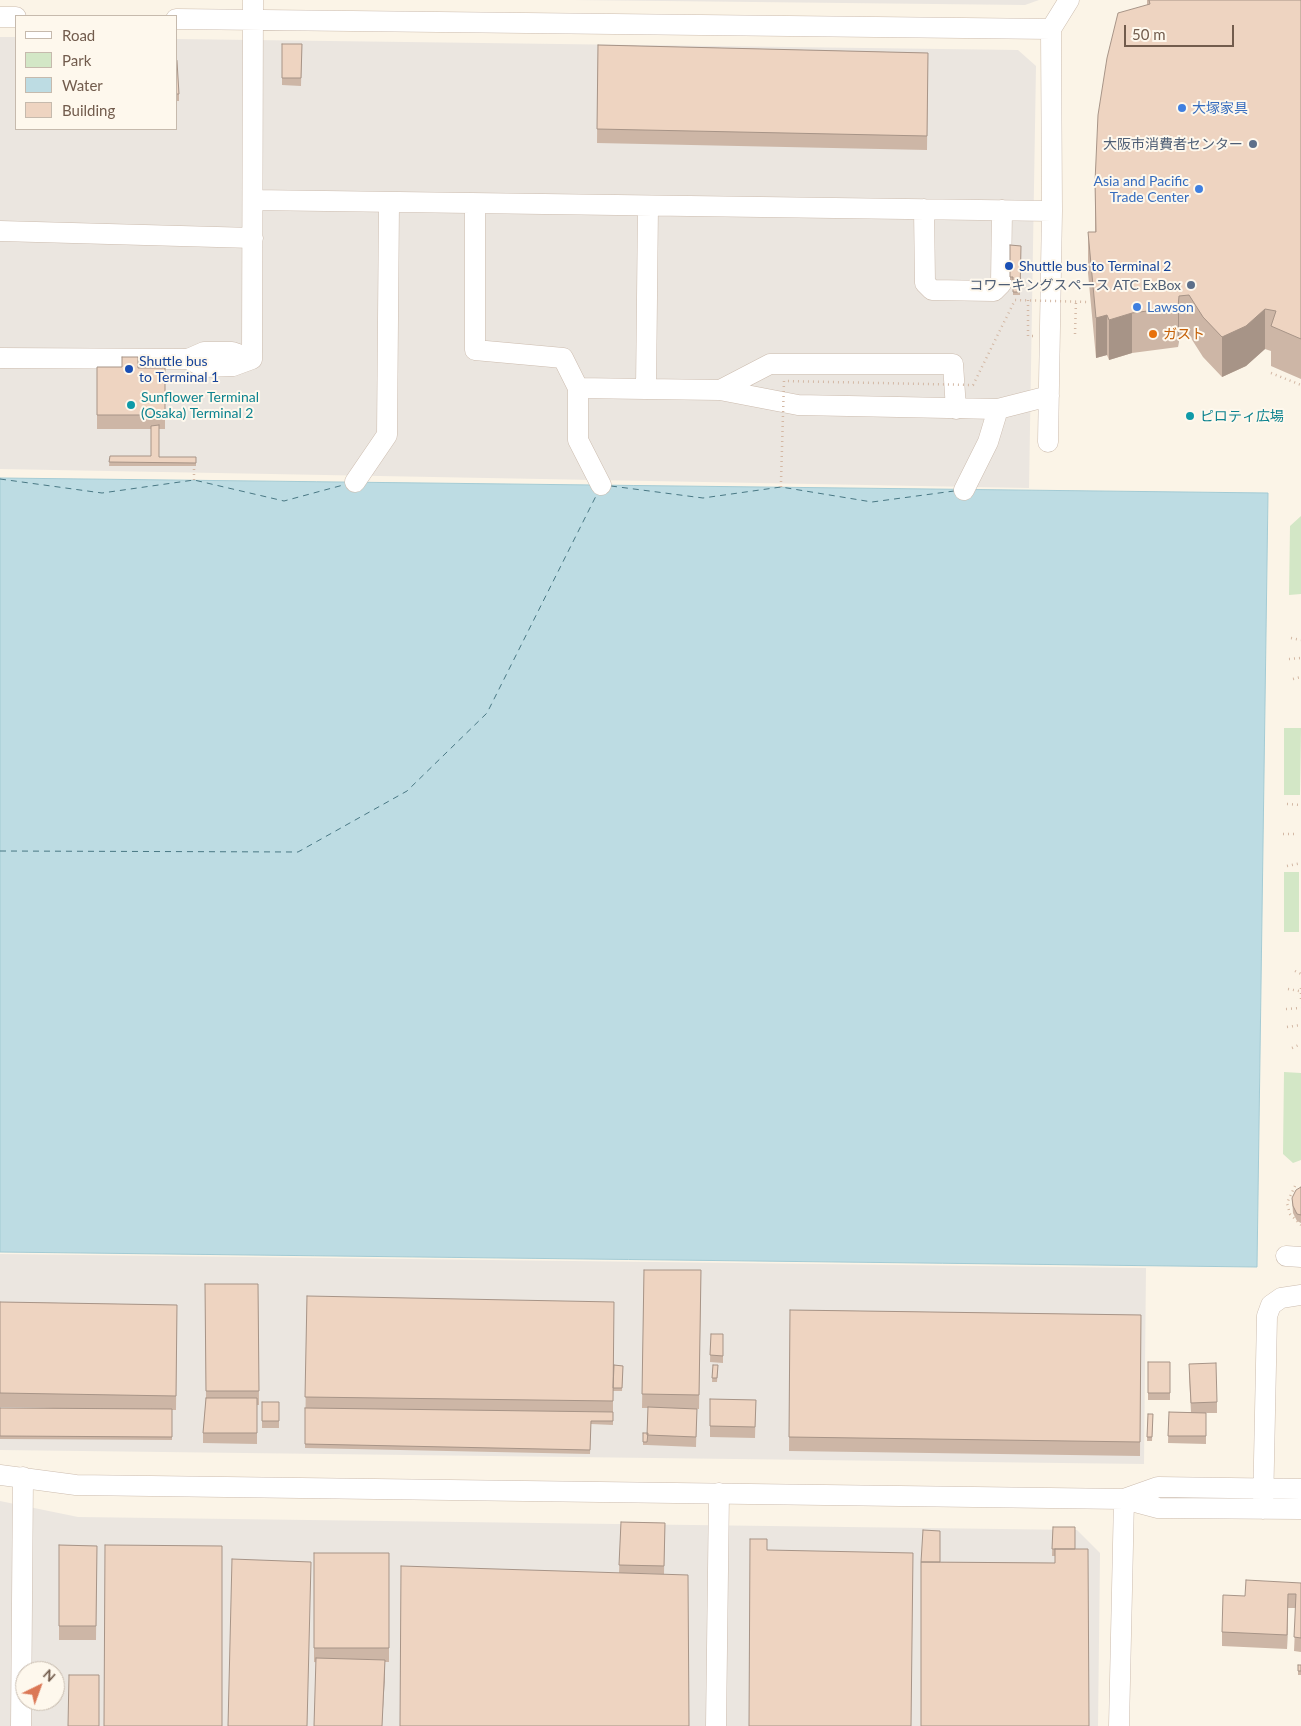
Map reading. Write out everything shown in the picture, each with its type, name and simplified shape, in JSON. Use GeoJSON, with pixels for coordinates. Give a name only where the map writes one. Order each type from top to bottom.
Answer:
{"type":"FeatureCollection","features":[{"type":"Feature","properties":{"kind":"street"},"geometry":{"type":"LineString","coordinates":[[1048,442],[1052,211],[1051,30],[1069,0]]}},
{"type":"Feature","properties":{"kind":"street"},"geometry":{"type":"LineString","coordinates":[[178,19],[254,10],[1051,30]]}},
{"type":"Feature","properties":{"kind":"street"},"geometry":{"type":"LineString","coordinates":[[0,358],[188,359],[204,367],[233,366],[252,359],[254,10]]}},
{"type":"Feature","properties":{"kind":"street"},"geometry":{"type":"LineString","coordinates":[[0,17],[15,18]]}},
{"type":"Feature","properties":{"kind":"street"},"geometry":{"type":"LineString","coordinates":[[254,200],[1052,211]]}},
{"type":"Feature","properties":{"kind":"street"},"geometry":{"type":"LineString","coordinates":[[355,482],[387,435],[389,203]]}},
{"type":"Feature","properties":{"kind":"street"},"geometry":{"type":"LineString","coordinates":[[475,204],[475,350],[563,358],[578,388],[578,440],[601,485]]}},
{"type":"Feature","properties":{"kind":"street"},"geometry":{"type":"LineString","coordinates":[[646,389],[648,206]]}},
{"type":"Feature","properties":{"kind":"street"},"geometry":{"type":"LineString","coordinates":[[924,209],[925,283],[932,290],[994,291],[1001,284],[1002,210]]}},
{"type":"Feature","properties":{"kind":"street"},"geometry":{"type":"LineString","coordinates":[[0,231],[253,238]]}},
{"type":"Feature","properties":{"kind":"street"},"geometry":{"type":"LineString","coordinates":[[720,390],[770,364],[953,364],[956,409]]}},
{"type":"Feature","properties":{"kind":"street"},"geometry":{"type":"LineString","coordinates":[[578,388],[720,390],[798,405],[956,409],[998,409],[1049,396]]}},
{"type":"Feature","properties":{"kind":"street"},"geometry":{"type":"LineString","coordinates":[[964,490],[988,442],[998,409]]}},
{"type":"Feature","properties":{"kind":"street"},"geometry":{"type":"LineString","coordinates":[[1264,1509],[1267,1316],[1271,1304],[1282,1298],[1301,1296]]}},
{"type":"Feature","properties":{"kind":"street"},"geometry":{"type":"LineString","coordinates":[[0,1474],[76,1485],[1124,1499],[1158,1508],[1301,1509]]}},
{"type":"Feature","properties":{"kind":"street"},"geometry":{"type":"LineString","coordinates":[[21,1726],[23,1477]]}},
{"type":"Feature","properties":{"kind":"street"},"geometry":{"type":"LineString","coordinates":[[1124,1499],[1158,1487],[1301,1489]]}},
{"type":"Feature","properties":{"kind":"street"},"geometry":{"type":"LineString","coordinates":[[716,1726],[719,1493]]}},
{"type":"Feature","properties":{"kind":"street"},"geometry":{"type":"LineString","coordinates":[[1119,1726],[1124,1499]]}},
{"type":"Feature","properties":{"kind":"path"},"geometry":{"type":"LineString","coordinates":[[781,487],[784,381],[974,385],[1015,300],[1089,302]]}},
{"type":"Feature","properties":{"kind":"path"},"geometry":{"type":"LineString","coordinates":[[1028,300],[1028,336],[1036,337]]}},
{"type":"Feature","properties":{"kind":"path"},"geometry":{"type":"LineString","coordinates":[[1074,334],[1076,301]]}},
{"type":"Feature","properties":{"kind":"path"},"geometry":{"type":"LineString","coordinates":[[1272,373],[1301,386]]}},
{"type":"Feature","properties":{"kind":"path"},"geometry":{"type":"LineString","coordinates":[[184,464],[194,464],[194,480]]}},
{"type":"Feature","properties":{"kind":"path"},"geometry":{"type":"LineString","coordinates":[[1291,638],[1301,640]]}},
{"type":"Feature","properties":{"kind":"path"},"geometry":{"type":"LineString","coordinates":[[1290,658],[1301,658]]}},
{"type":"Feature","properties":{"kind":"path"},"geometry":{"type":"LineString","coordinates":[[1293,679],[1301,677]]}},
{"type":"Feature","properties":{"kind":"path"},"geometry":{"type":"LineString","coordinates":[[1287,804],[1301,805]]}},
{"type":"Feature","properties":{"kind":"path"},"geometry":{"type":"LineString","coordinates":[[1284,834],[1294,834]]}},
{"type":"Feature","properties":{"kind":"path"},"geometry":{"type":"LineString","coordinates":[[1287,866],[1301,862]]}},
{"type":"Feature","properties":{"kind":"path"},"geometry":{"type":"LineString","coordinates":[[1295,971],[1301,974]]}},
{"type":"Feature","properties":{"kind":"path"},"geometry":{"type":"LineString","coordinates":[[1288,989],[1300,990],[1301,999]]}},
{"type":"Feature","properties":{"kind":"path"},"geometry":{"type":"LineString","coordinates":[[1286,1009],[1301,1008]]}},
{"type":"Feature","properties":{"kind":"path"},"geometry":{"type":"LineString","coordinates":[[1287,1026],[1301,1024]]}},
{"type":"Feature","properties":{"kind":"path"},"geometry":{"type":"LineString","coordinates":[[1292,1048],[1301,1044]]}},
{"type":"Feature","properties":{"kind":"path"},"geometry":{"type":"LineString","coordinates":[[1295,1186],[1287,1203],[1290,1214],[1301,1225]]}},
{"type":"Feature","properties":{"kind":"shaded area"},"geometry":{"type":"Polygon","coordinates":[[[573,0],[1039,0],[1025,5],[573,0]]]}},
{"type":"Feature","properties":{"kind":"shaded area"},"geometry":{"type":"Polygon","coordinates":[[[0,37],[15,37],[15,130],[178,130],[178,39],[1018,50],[1036,66],[1029,488],[0,469],[0,37]]]}},
{"type":"Feature","properties":{"kind":"shaded area"},"geometry":{"type":"Polygon","coordinates":[[[0,1254],[1146,1268],[1144,1464],[0,1450],[0,1254]]]}},
{"type":"Feature","properties":{"kind":"shaded area"},"geometry":{"type":"Polygon","coordinates":[[[0,1501],[78,1517],[1077,1530],[1100,1553],[1098,1726],[0,1726],[0,1501]]]}},
{"type":"Feature","properties":{"kind":"green space"},"geometry":{"type":"Polygon","coordinates":[[[1301,516],[1301,594],[1289,595],[1290,526],[1301,516]]]}},
{"type":"Feature","properties":{"kind":"green space"},"geometry":{"type":"Polygon","coordinates":[[[1284,728],[1301,728],[1300,795],[1284,795],[1284,728]]]}},
{"type":"Feature","properties":{"kind":"green space"},"geometry":{"type":"Polygon","coordinates":[[[1284,872],[1299,872],[1299,932],[1284,932],[1284,872]]]}},
{"type":"Feature","properties":{"kind":"green space"},"geometry":{"type":"Polygon","coordinates":[[[1284,1072],[1301,1073],[1301,1160],[1293,1163],[1283,1154],[1284,1072]]]}},
{"type":"Feature","properties":{"kind":"water"},"geometry":{"type":"Polygon","coordinates":[[[0,478],[1268,493],[1257,1267],[0,1252],[0,478]]]}},
{"type":"Feature","properties":{"kind":"building","name":"Asia and Pacific Trade Center"},"geometry":{"type":"Polygon","coordinates":[[[1149,0],[1301,0],[1301,339],[1271,326],[1276,311],[1265,309],[1246,326],[1222,337],[1203,317],[1189,295],[1179,296],[1178,307],[1132,313],[1109,320],[1107,315],[1096,318],[1088,232],[1096,232],[1095,182],[1098,115],[1107,58],[1118,13],[1150,4],[1149,0]]]}},
{"type":"Feature","properties":{"kind":"building"},"geometry":{"type":"Polygon","coordinates":[[[282,44],[302,44],[301,78],[282,78],[282,44]]]}},
{"type":"Feature","properties":{"kind":"building"},"geometry":{"type":"Polygon","coordinates":[[[598,45],[928,53],[927,136],[597,129],[598,45]]]}},
{"type":"Feature","properties":{"kind":"building"},"geometry":{"type":"Polygon","coordinates":[[[1010,245],[1021,246],[1020,292],[1013,292],[1013,277],[1010,277],[1010,245]]]}},
{"type":"Feature","properties":{"kind":"building","name":"Sunflower Terminal (Osaka) Terminal 2"},"geometry":{"type":"Polygon","coordinates":[[[122,357],[138,357],[138,368],[165,368],[165,415],[97,415],[97,367],[122,367],[122,357]]]}},
{"type":"Feature","properties":{"kind":"building"},"geometry":{"type":"Polygon","coordinates":[[[159,425],[159,457],[196,457],[196,463],[109,462],[110,456],[151,456],[151,426],[159,425]]]}},
{"type":"Feature","properties":{"kind":"building"},"geometry":{"type":"Polygon","coordinates":[[[1301,1187],[1301,1215],[1297,1214],[1292,1198],[1296,1190],[1301,1187]]]}},
{"type":"Feature","properties":{"kind":"building"},"geometry":{"type":"Polygon","coordinates":[[[644,1270],[701,1270],[699,1395],[642,1394],[644,1270]]]}},
{"type":"Feature","properties":{"kind":"building"},"geometry":{"type":"Polygon","coordinates":[[[205,1284],[258,1284],[259,1391],[206,1391],[205,1284]]]}},
{"type":"Feature","properties":{"kind":"building"},"geometry":{"type":"Polygon","coordinates":[[[307,1296],[614,1302],[613,1401],[305,1397],[307,1296]]]}},
{"type":"Feature","properties":{"kind":"building"},"geometry":{"type":"Polygon","coordinates":[[[0,1302],[177,1305],[176,1396],[0,1393],[0,1302]]]}},
{"type":"Feature","properties":{"kind":"building"},"geometry":{"type":"Polygon","coordinates":[[[790,1310],[1141,1315],[1140,1442],[789,1437],[790,1310]]]}},
{"type":"Feature","properties":{"kind":"building"},"geometry":{"type":"Polygon","coordinates":[[[711,1334],[723,1334],[723,1356],[710,1355],[711,1334]]]}},
{"type":"Feature","properties":{"kind":"building"},"geometry":{"type":"Polygon","coordinates":[[[1148,1362],[1170,1362],[1170,1393],[1148,1393],[1148,1362]]]}},
{"type":"Feature","properties":{"kind":"building"},"geometry":{"type":"Polygon","coordinates":[[[1216,1363],[1217,1402],[1191,1403],[1189,1364],[1216,1363]]]}},
{"type":"Feature","properties":{"kind":"building"},"geometry":{"type":"Polygon","coordinates":[[[614,1365],[623,1366],[622,1388],[613,1388],[614,1365]]]}},
{"type":"Feature","properties":{"kind":"building"},"geometry":{"type":"Polygon","coordinates":[[[713,1365],[718,1365],[717,1378],[712,1378],[713,1365]]]}},
{"type":"Feature","properties":{"kind":"building"},"geometry":{"type":"Polygon","coordinates":[[[206,1398],[257,1398],[257,1433],[203,1433],[206,1398]]]}},
{"type":"Feature","properties":{"kind":"building"},"geometry":{"type":"Polygon","coordinates":[[[710,1399],[756,1400],[755,1427],[710,1426],[710,1399]]]}},
{"type":"Feature","properties":{"kind":"building"},"geometry":{"type":"Polygon","coordinates":[[[262,1402],[279,1402],[279,1421],[262,1421],[262,1402]]]}},
{"type":"Feature","properties":{"kind":"building"},"geometry":{"type":"Polygon","coordinates":[[[648,1407],[697,1409],[696,1437],[647,1435],[648,1407]]]}},
{"type":"Feature","properties":{"kind":"building"},"geometry":{"type":"Polygon","coordinates":[[[0,1408],[172,1409],[172,1437],[0,1436],[0,1408]]]}},
{"type":"Feature","properties":{"kind":"building"},"geometry":{"type":"Polygon","coordinates":[[[305,1408],[613,1412],[613,1421],[591,1421],[590,1450],[305,1444],[305,1408]]]}},
{"type":"Feature","properties":{"kind":"building"},"geometry":{"type":"Polygon","coordinates":[[[1169,1412],[1206,1413],[1206,1436],[1168,1436],[1169,1412]]]}},
{"type":"Feature","properties":{"kind":"building"},"geometry":{"type":"Polygon","coordinates":[[[1148,1414],[1153,1414],[1152,1437],[1147,1437],[1148,1414]]]}},
{"type":"Feature","properties":{"kind":"building"},"geometry":{"type":"Polygon","coordinates":[[[643,1433],[648,1433],[647,1442],[643,1442],[643,1433]]]}},
{"type":"Feature","properties":{"kind":"building"},"geometry":{"type":"Polygon","coordinates":[[[621,1522],[665,1523],[664,1566],[619,1565],[621,1522]]]}},
{"type":"Feature","properties":{"kind":"building"},"geometry":{"type":"Polygon","coordinates":[[[1053,1527],[1075,1527],[1075,1549],[1052,1549],[1053,1527]]]}},
{"type":"Feature","properties":{"kind":"building"},"geometry":{"type":"Polygon","coordinates":[[[923,1530],[940,1531],[940,1562],[921,1562],[923,1530]]]}},
{"type":"Feature","properties":{"kind":"building"},"geometry":{"type":"Polygon","coordinates":[[[750,1539],[767,1539],[767,1550],[913,1553],[911,1726],[749,1726],[750,1539]]]}},
{"type":"Feature","properties":{"kind":"building"},"geometry":{"type":"Polygon","coordinates":[[[59,1545],[97,1546],[96,1626],[59,1626],[59,1545]]]}},
{"type":"Feature","properties":{"kind":"building"},"geometry":{"type":"Polygon","coordinates":[[[105,1545],[222,1546],[222,1726],[104,1726],[105,1545]]]}},
{"type":"Feature","properties":{"kind":"building"},"geometry":{"type":"Polygon","coordinates":[[[1055,1549],[1088,1549],[1089,1726],[921,1726],[921,1562],[1055,1563],[1055,1549]]]}},
{"type":"Feature","properties":{"kind":"building"},"geometry":{"type":"Polygon","coordinates":[[[314,1553],[389,1553],[389,1648],[314,1648],[314,1553]]]}},
{"type":"Feature","properties":{"kind":"building"},"geometry":{"type":"Polygon","coordinates":[[[232,1559],[311,1562],[307,1726],[228,1726],[232,1559]]]}},
{"type":"Feature","properties":{"kind":"building"},"geometry":{"type":"Polygon","coordinates":[[[401,1566],[688,1575],[689,1726],[400,1726],[401,1566]]]}},
{"type":"Feature","properties":{"kind":"building"},"geometry":{"type":"Polygon","coordinates":[[[1246,1580],[1301,1583],[1301,1638],[1294,1637],[1296,1594],[1288,1594],[1287,1635],[1222,1632],[1223,1595],[1245,1596],[1246,1580]]]}},
{"type":"Feature","properties":{"kind":"building"},"geometry":{"type":"Polygon","coordinates":[[[316,1658],[385,1660],[382,1726],[314,1726],[316,1658]]]}},
{"type":"Feature","properties":{"kind":"building"},"geometry":{"type":"Polygon","coordinates":[[[1298,1665],[1301,1665],[1301,1671],[1298,1671],[1298,1665]]]}},
{"type":"Feature","properties":{"kind":"building"},"geometry":{"type":"Polygon","coordinates":[[[69,1675],[99,1675],[99,1726],[68,1726],[69,1675]]]}},
{"type":"Feature","properties":{"kind":"ferry route"},"geometry":{"type":"LineString","coordinates":[[0,479],[102,493],[194,480],[284,501],[347,484]]}},
{"type":"Feature","properties":{"kind":"ferry route"},"geometry":{"type":"LineString","coordinates":[[611,486],[703,498],[781,487],[872,502],[954,491]]}},
{"type":"Feature","properties":{"kind":"ferry route"},"geometry":{"type":"LineString","coordinates":[[0,851],[298,852],[407,791],[487,713],[597,494]]}},
{"type":"Feature","properties":{"kind":"place","name":"大塚家具"},"geometry":{"type":"Point","coordinates":[1182,108]}},
{"type":"Feature","properties":{"kind":"place","name":"大阪市消費者センター"},"geometry":{"type":"Point","coordinates":[1253,144]}},
{"type":"Feature","properties":{"kind":"place","name":"Asia and Pacific Trade Center"},"geometry":{"type":"Point","coordinates":[1199,189]}},
{"type":"Feature","properties":{"kind":"place","name":"Shuttle bus to Terminal 2"},"geometry":{"type":"Point","coordinates":[1009,266]}},
{"type":"Feature","properties":{"kind":"place","name":"コワーキングスペース ATC ExBox"},"geometry":{"type":"Point","coordinates":[1191,285]}},
{"type":"Feature","properties":{"kind":"place","name":"Lawson"},"geometry":{"type":"Point","coordinates":[1137,307]}},
{"type":"Feature","properties":{"kind":"place","name":"ガスト"},"geometry":{"type":"Point","coordinates":[1153,334]}},
{"type":"Feature","properties":{"kind":"place","name":"Shuttle bus to Terminal 1"},"geometry":{"type":"Point","coordinates":[129,369]}},
{"type":"Feature","properties":{"kind":"place","name":"Sunflower Terminal (Osaka) Terminal 2"},"geometry":{"type":"Point","coordinates":[131,405]}},
{"type":"Feature","properties":{"kind":"place","name":"ピロティ広場"},"geometry":{"type":"Point","coordinates":[1190,416]}}]}
